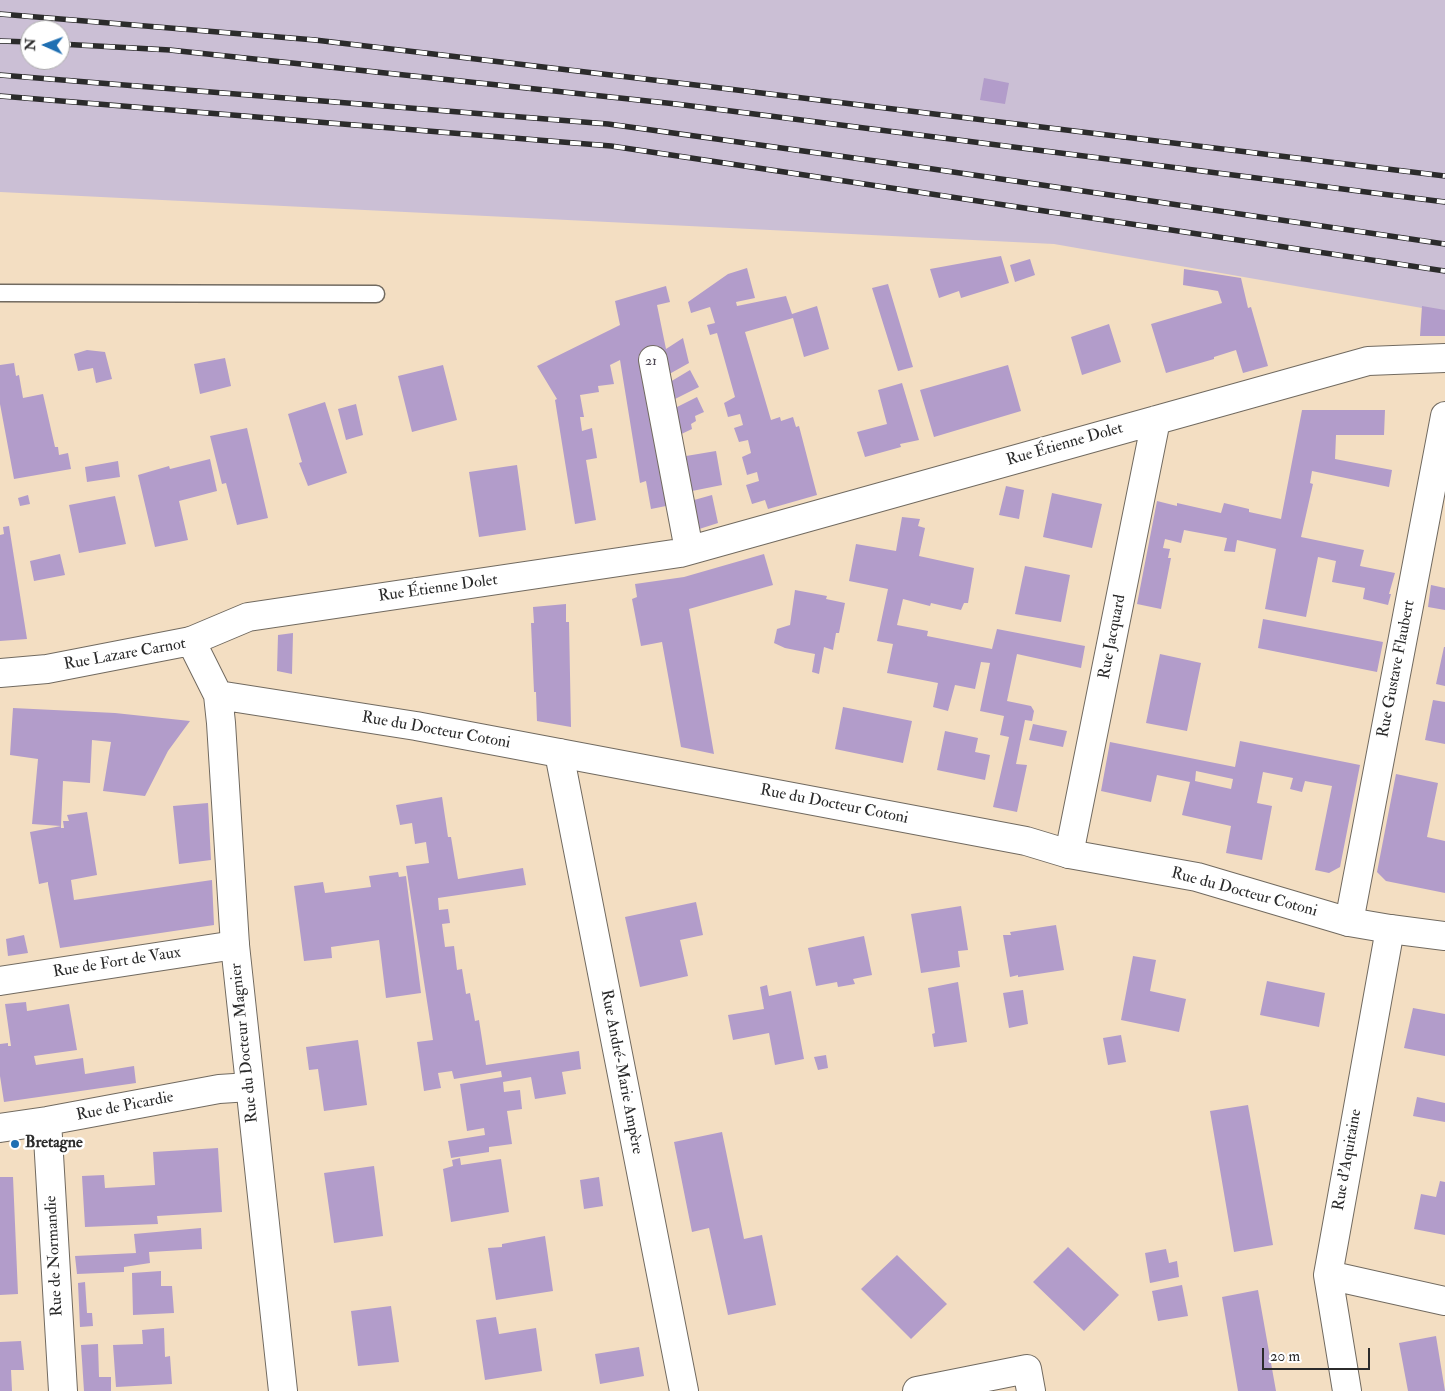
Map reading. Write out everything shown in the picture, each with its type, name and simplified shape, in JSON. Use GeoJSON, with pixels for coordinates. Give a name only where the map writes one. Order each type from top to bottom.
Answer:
{"type":"FeatureCollection","features":[{"type":"Feature","properties":{"kind":"street","name":"Rue Étienne Dolet"},"geometry":{"type":"LineString","coordinates":[[191,641],[248,617],[660,556],[689,550],[1368,361],[1445,358]]}},
{"type":"Feature","properties":{"kind":"street"},"geometry":{"type":"LineString","coordinates":[[653,360],[689,550]]}},
{"type":"Feature","properties":{"kind":"street","name":"Rue Gustave Flaubert"},"geometry":{"type":"LineString","coordinates":[[1349,922],[1445,416]]}},
{"type":"Feature","properties":{"kind":"street","name":"Rue Jacquard"},"geometry":{"type":"LineString","coordinates":[[1069,854],[1156,420]]}},
{"type":"Feature","properties":{"kind":"street","name":"Rue Lazare Carnot"},"geometry":{"type":"LineString","coordinates":[[0,673],[47,669],[191,641],[218,695]]}},
{"type":"Feature","properties":{"kind":"street","name":"Rue du Docteur Cotoni"},"geometry":{"type":"LineString","coordinates":[[218,695],[416,726],[1026,841],[1069,854],[1197,877],[1349,922],[1445,936]]}},
{"type":"Feature","properties":{"kind":"street","name":"Rue du Docteur Magnier"},"geometry":{"type":"LineString","coordinates":[[218,695],[234,945],[283,1391]]}},
{"type":"Feature","properties":{"kind":"street","name":"Rue André-Marie Ampère"},"geometry":{"type":"LineString","coordinates":[[559,753],[684,1391]]}},
{"type":"Feature","properties":{"kind":"street","name":"Rue d'Aquitaine"},"geometry":{"type":"LineString","coordinates":[[1347,1391],[1328,1275],[1390,929]]}},
{"type":"Feature","properties":{"kind":"street","name":"Rue de Fort de Vaux"},"geometry":{"type":"LineString","coordinates":[[0,981],[234,945]]}},
{"type":"Feature","properties":{"kind":"street","name":"Rue de Picardie"},"geometry":{"type":"LineString","coordinates":[[0,1128],[219,1089],[250,1086]]}},
{"type":"Feature","properties":{"kind":"street","name":"Rue de Normandie"},"geometry":{"type":"LineString","coordinates":[[47,1121],[63,1391]]}},
{"type":"Feature","properties":{"kind":"street"},"geometry":{"type":"LineString","coordinates":[[1328,1275],[1445,1302]]}},
{"type":"Feature","properties":{"kind":"street"},"geometry":{"type":"LineString","coordinates":[[917,1391],[957,1387],[1027,1369],[1031,1391]]}},
{"type":"Feature","properties":{"kind":"lane"},"geometry":{"type":"LineString","coordinates":[[0,293],[376,294]]}},
{"type":"Feature","properties":{"kind":"shaded area"},"geometry":{"type":"Polygon","coordinates":[[[0,0],[1445,0],[1445,312],[1054,244],[0,192],[0,0]]]}},
{"type":"Feature","properties":{"kind":"building"},"geometry":{"type":"Polygon","coordinates":[[[984,78],[1009,83],[1005,104],[980,100],[984,78]]]}},
{"type":"Feature","properties":{"kind":"building"},"geometry":{"type":"Polygon","coordinates":[[[1001,256],[1009,283],[961,298],[959,291],[939,298],[930,269],[1001,256]]]}},
{"type":"Feature","properties":{"kind":"building"},"geometry":{"type":"Polygon","coordinates":[[[1030,259],[1035,275],[1015,282],[1010,265],[1030,259]]]}},
{"type":"Feature","properties":{"kind":"building"},"geometry":{"type":"Polygon","coordinates":[[[747,268],[755,298],[736,302],[737,306],[786,296],[792,314],[817,306],[829,349],[804,357],[793,318],[745,332],[771,420],[780,417],[781,421],[793,417],[796,427],[799,426],[817,495],[768,509],[765,500],[752,504],[746,485],[759,481],[757,472],[747,475],[742,457],[751,453],[748,440],[739,442],[734,428],[743,425],[740,414],[728,417],[724,403],[735,397],[717,333],[710,335],[707,325],[715,323],[710,307],[691,313],[688,302],[728,274],[747,268]]]}},
{"type":"Feature","properties":{"kind":"building"},"geometry":{"type":"Polygon","coordinates":[[[1184,269],[1241,278],[1248,308],[1251,307],[1268,366],[1243,373],[1236,350],[1214,357],[1214,359],[1166,373],[1151,324],[1222,303],[1218,291],[1183,285],[1184,269]]]}},
{"type":"Feature","properties":{"kind":"building"},"geometry":{"type":"Polygon","coordinates":[[[888,284],[913,367],[898,371],[872,288],[888,284]]]}},
{"type":"Feature","properties":{"kind":"building"},"geometry":{"type":"Polygon","coordinates":[[[666,286],[670,302],[657,305],[666,349],[683,338],[689,363],[664,377],[671,505],[651,509],[646,481],[640,483],[620,360],[610,365],[614,384],[598,386],[599,392],[580,395],[584,417],[580,417],[582,431],[592,428],[597,458],[586,460],[596,520],[575,524],[555,400],[557,399],[537,366],[620,325],[615,301],[666,286]]]}},
{"type":"Feature","properties":{"kind":"building"},"geometry":{"type":"Polygon","coordinates":[[[1422,306],[1445,310],[1445,336],[1420,336],[1422,306]]]}},
{"type":"Feature","properties":{"kind":"building"},"geometry":{"type":"Polygon","coordinates":[[[1109,324],[1121,362],[1082,375],[1071,337],[1109,324]]]}},
{"type":"Feature","properties":{"kind":"building"},"geometry":{"type":"Polygon","coordinates":[[[87,350],[105,352],[112,379],[96,383],[93,368],[78,371],[74,354],[87,350]]]}},
{"type":"Feature","properties":{"kind":"building"},"geometry":{"type":"Polygon","coordinates":[[[225,358],[231,386],[200,394],[194,364],[225,358]]]}},
{"type":"Feature","properties":{"kind":"building"},"geometry":{"type":"Polygon","coordinates":[[[14,363],[16,376],[19,375],[23,398],[43,394],[55,447],[58,447],[59,455],[68,453],[71,469],[14,479],[0,404],[0,365],[14,363]]]}},
{"type":"Feature","properties":{"kind":"building"},"geometry":{"type":"Polygon","coordinates":[[[443,365],[457,420],[412,432],[398,376],[443,365]]]}},
{"type":"Feature","properties":{"kind":"building"},"geometry":{"type":"Polygon","coordinates":[[[1008,365],[1021,411],[934,437],[920,390],[1008,365]]]}},
{"type":"Feature","properties":{"kind":"building"},"geometry":{"type":"Polygon","coordinates":[[[690,370],[699,387],[669,402],[665,385],[690,370]]]}},
{"type":"Feature","properties":{"kind":"building"},"geometry":{"type":"Polygon","coordinates":[[[902,383],[919,440],[900,444],[901,447],[865,457],[857,432],[887,424],[878,390],[902,383]]]}},
{"type":"Feature","properties":{"kind":"building"},"geometry":{"type":"Polygon","coordinates":[[[697,397],[704,412],[695,416],[696,421],[691,424],[692,429],[675,437],[671,410],[697,397]]]}},
{"type":"Feature","properties":{"kind":"building"},"geometry":{"type":"Polygon","coordinates":[[[325,402],[347,473],[308,486],[299,463],[302,462],[288,414],[325,402]]]}},
{"type":"Feature","properties":{"kind":"building"},"geometry":{"type":"Polygon","coordinates":[[[356,404],[363,435],[346,440],[338,409],[356,404]]]}},
{"type":"Feature","properties":{"kind":"building"},"geometry":{"type":"Polygon","coordinates":[[[1302,410],[1385,410],[1384,435],[1336,435],[1335,459],[1392,470],[1389,487],[1312,471],[1310,483],[1313,484],[1301,537],[1364,550],[1360,566],[1395,573],[1388,605],[1363,599],[1365,588],[1332,582],[1336,561],[1318,557],[1306,617],[1265,609],[1276,549],[1237,540],[1235,552],[1224,551],[1227,538],[1184,530],[1181,543],[1165,539],[1163,548],[1170,549],[1168,558],[1171,558],[1161,609],[1137,604],[1157,501],[1177,506],[1177,503],[1221,513],[1224,503],[1249,509],[1249,512],[1281,519],[1302,410]]]}},
{"type":"Feature","properties":{"kind":"building"},"geometry":{"type":"Polygon","coordinates":[[[247,428],[268,518],[237,525],[226,483],[222,484],[210,436],[247,428]]]}},
{"type":"Feature","properties":{"kind":"building"},"geometry":{"type":"Polygon","coordinates":[[[716,451],[722,485],[692,491],[686,456],[716,451]]]}},
{"type":"Feature","properties":{"kind":"building"},"geometry":{"type":"Polygon","coordinates":[[[210,459],[217,491],[179,501],[188,540],[155,547],[138,475],[169,466],[170,469],[210,459]]]}},
{"type":"Feature","properties":{"kind":"building"},"geometry":{"type":"Polygon","coordinates":[[[118,461],[120,477],[87,482],[85,467],[118,461]]]}},
{"type":"Feature","properties":{"kind":"building"},"geometry":{"type":"Polygon","coordinates":[[[517,465],[526,530],[479,537],[469,472],[517,465]]]}},
{"type":"Feature","properties":{"kind":"building"},"geometry":{"type":"Polygon","coordinates":[[[1006,486],[1024,490],[1019,519],[999,515],[1006,486]]]}},
{"type":"Feature","properties":{"kind":"building"},"geometry":{"type":"Polygon","coordinates":[[[1052,493],[1102,504],[1092,548],[1043,537],[1052,493]]]}},
{"type":"Feature","properties":{"kind":"building"},"geometry":{"type":"Polygon","coordinates":[[[28,495],[30,504],[20,506],[18,498],[28,495]]]}},
{"type":"Feature","properties":{"kind":"building"},"geometry":{"type":"Polygon","coordinates":[[[712,495],[718,523],[693,531],[687,502],[712,495]]]}},
{"type":"Feature","properties":{"kind":"building"},"geometry":{"type":"Polygon","coordinates":[[[115,496],[126,544],[79,553],[69,505],[115,496]]]}},
{"type":"Feature","properties":{"kind":"building"},"geometry":{"type":"Polygon","coordinates":[[[902,517],[920,519],[918,526],[925,528],[919,556],[974,568],[968,603],[964,603],[961,610],[931,603],[930,606],[903,599],[897,625],[928,631],[927,636],[992,649],[997,629],[1085,646],[1081,668],[1017,654],[1007,701],[1031,706],[1034,711],[1032,721],[1025,720],[1016,764],[1027,765],[1017,812],[993,807],[1009,737],[1000,735],[1004,716],[980,711],[990,663],[981,662],[975,689],[955,685],[948,711],[933,707],[938,683],[887,673],[893,644],[877,641],[888,589],[849,581],[856,544],[896,551],[902,517]]]}},
{"type":"Feature","properties":{"kind":"building"},"geometry":{"type":"Polygon","coordinates":[[[9,526],[27,639],[0,641],[0,535],[4,534],[3,527],[9,526]]]}},
{"type":"Feature","properties":{"kind":"building"},"geometry":{"type":"Polygon","coordinates":[[[60,554],[65,575],[34,581],[30,561],[60,554]]]}},
{"type":"Feature","properties":{"kind":"building"},"geometry":{"type":"Polygon","coordinates":[[[764,554],[773,585],[689,609],[714,754],[681,747],[662,642],[641,646],[632,599],[637,597],[635,584],[684,577],[764,554]]]}},
{"type":"Feature","properties":{"kind":"building"},"geometry":{"type":"Polygon","coordinates":[[[1025,566],[1070,575],[1061,622],[1015,614],[1025,566]]]}},
{"type":"Feature","properties":{"kind":"building"},"geometry":{"type":"Polygon","coordinates":[[[1431,585],[1445,588],[1445,610],[1428,607],[1431,585]]]}},
{"type":"Feature","properties":{"kind":"building"},"geometry":{"type":"Polygon","coordinates":[[[795,590],[827,596],[826,599],[845,603],[839,633],[836,633],[833,650],[824,647],[819,674],[812,672],[815,654],[785,648],[774,643],[777,629],[790,625],[795,590]]]}},
{"type":"Feature","properties":{"kind":"building"},"geometry":{"type":"Polygon","coordinates":[[[566,604],[566,622],[569,622],[571,727],[537,721],[531,623],[534,623],[533,607],[566,604]]]}},
{"type":"Feature","properties":{"kind":"building"},"geometry":{"type":"Polygon","coordinates":[[[1263,619],[1383,642],[1377,672],[1258,648],[1263,619]]]}},
{"type":"Feature","properties":{"kind":"building"},"geometry":{"type":"Polygon","coordinates":[[[293,633],[292,674],[277,671],[278,635],[293,633]]]}},
{"type":"Feature","properties":{"kind":"building"},"geometry":{"type":"Polygon","coordinates":[[[1445,647],[1445,686],[1436,684],[1445,647]]]}},
{"type":"Feature","properties":{"kind":"building"},"geometry":{"type":"Polygon","coordinates":[[[1160,654],[1201,663],[1187,731],[1146,723],[1160,654]]]}},
{"type":"Feature","properties":{"kind":"building"},"geometry":{"type":"Polygon","coordinates":[[[1433,700],[1445,702],[1445,744],[1425,740],[1433,700]]]}},
{"type":"Feature","properties":{"kind":"building"},"geometry":{"type":"Polygon","coordinates":[[[843,707],[912,721],[903,763],[835,749],[843,707]]]}},
{"type":"Feature","properties":{"kind":"building"},"geometry":{"type":"Polygon","coordinates":[[[13,708],[115,713],[190,721],[168,751],[145,796],[103,791],[111,742],[92,740],[90,783],[63,781],[61,826],[32,824],[38,759],[10,755],[13,708]]]}},
{"type":"Feature","properties":{"kind":"building"},"geometry":{"type":"Polygon","coordinates":[[[1033,724],[1067,731],[1063,747],[1029,740],[1033,724]]]}},
{"type":"Feature","properties":{"kind":"building"},"geometry":{"type":"Polygon","coordinates":[[[945,731],[978,738],[975,752],[990,755],[985,780],[937,770],[945,731]]]}},
{"type":"Feature","properties":{"kind":"building"},"geometry":{"type":"Polygon","coordinates":[[[1240,741],[1360,765],[1340,867],[1329,873],[1315,870],[1332,786],[1305,781],[1302,792],[1290,789],[1293,778],[1263,772],[1257,803],[1272,806],[1262,860],[1226,853],[1231,826],[1182,815],[1190,782],[1157,775],[1151,802],[1101,791],[1110,742],[1235,767],[1240,741]],[[1196,771],[1195,781],[1231,789],[1233,779],[1196,771]]]}},
{"type":"Feature","properties":{"kind":"building"},"geometry":{"type":"Polygon","coordinates":[[[1396,774],[1438,783],[1427,837],[1445,841],[1445,893],[1386,881],[1377,872],[1396,774]]]}},
{"type":"Feature","properties":{"kind":"building"},"geometry":{"type":"Polygon","coordinates":[[[442,797],[448,837],[451,837],[458,879],[523,868],[526,885],[438,898],[439,910],[448,909],[450,923],[442,924],[445,947],[454,946],[457,970],[462,969],[466,994],[470,993],[475,1021],[479,1020],[486,1065],[579,1051],[581,1069],[562,1072],[566,1094],[535,1099],[531,1077],[503,1082],[504,1092],[520,1090],[522,1109],[507,1111],[512,1144],[489,1147],[489,1152],[451,1158],[448,1141],[485,1135],[484,1128],[467,1131],[460,1084],[502,1077],[501,1071],[454,1079],[452,1071],[438,1073],[441,1088],[424,1091],[417,1042],[433,1040],[406,866],[429,863],[426,842],[415,844],[412,823],[400,825],[396,805],[442,797]]]}},
{"type":"Feature","properties":{"kind":"building"},"geometry":{"type":"Polygon","coordinates":[[[208,803],[211,860],[179,864],[173,806],[208,803]]]}},
{"type":"Feature","properties":{"kind":"building"},"geometry":{"type":"Polygon","coordinates":[[[87,812],[97,875],[71,880],[74,900],[212,880],[214,925],[60,948],[48,882],[39,884],[30,832],[61,826],[61,828],[64,828],[63,821],[69,821],[67,815],[87,812]]]}},
{"type":"Feature","properties":{"kind":"building"},"geometry":{"type":"Polygon","coordinates":[[[398,872],[399,877],[406,876],[421,993],[386,998],[379,940],[331,947],[332,958],[304,961],[294,886],[323,882],[325,893],[371,887],[369,876],[398,872]]]}},
{"type":"Feature","properties":{"kind":"building"},"geometry":{"type":"Polygon","coordinates":[[[696,902],[703,935],[680,940],[688,976],[640,987],[625,917],[696,902]]]}},
{"type":"Feature","properties":{"kind":"building"},"geometry":{"type":"Polygon","coordinates":[[[961,906],[968,950],[958,951],[960,967],[921,973],[911,914],[961,906]]]}},
{"type":"Feature","properties":{"kind":"building"},"geometry":{"type":"Polygon","coordinates":[[[1056,925],[1064,970],[1010,977],[1003,935],[1011,935],[1010,932],[1056,925]]]}},
{"type":"Feature","properties":{"kind":"building"},"geometry":{"type":"Polygon","coordinates":[[[24,935],[28,953],[8,956],[6,939],[24,935]]]}},
{"type":"Feature","properties":{"kind":"building"},"geometry":{"type":"Polygon","coordinates":[[[864,936],[872,975],[853,979],[855,984],[838,987],[837,982],[816,986],[808,948],[864,936]]]}},
{"type":"Feature","properties":{"kind":"building"},"geometry":{"type":"Polygon","coordinates":[[[1133,956],[1156,960],[1150,991],[1186,999],[1179,1032],[1121,1020],[1133,956]]]}},
{"type":"Feature","properties":{"kind":"building"},"geometry":{"type":"Polygon","coordinates":[[[1267,981],[1325,993],[1319,1027],[1260,1015],[1267,981]]]}},
{"type":"Feature","properties":{"kind":"building"},"geometry":{"type":"Polygon","coordinates":[[[958,982],[967,1042],[934,1047],[932,1034],[935,1033],[928,988],[958,982]]]}},
{"type":"Feature","properties":{"kind":"building"},"geometry":{"type":"Polygon","coordinates":[[[767,985],[769,996],[791,991],[804,1059],[775,1065],[769,1033],[733,1040],[728,1015],[764,1009],[760,987],[767,985]]]}},
{"type":"Feature","properties":{"kind":"building"},"geometry":{"type":"Polygon","coordinates":[[[1023,990],[1028,1024],[1009,1028],[1003,993],[1023,990]]]}},
{"type":"Feature","properties":{"kind":"building"},"geometry":{"type":"Polygon","coordinates":[[[26,1002],[27,1011],[69,1004],[77,1050],[34,1056],[36,1065],[83,1058],[85,1074],[134,1066],[136,1083],[4,1102],[0,1076],[0,1044],[8,1043],[8,1046],[11,1046],[5,1004],[26,1002]]]}},
{"type":"Feature","properties":{"kind":"building"},"geometry":{"type":"Polygon","coordinates":[[[1413,1008],[1445,1014],[1445,1056],[1404,1048],[1413,1008]]]}},
{"type":"Feature","properties":{"kind":"building"},"geometry":{"type":"Polygon","coordinates":[[[1121,1035],[1126,1062],[1108,1065],[1103,1038],[1121,1035]]]}},
{"type":"Feature","properties":{"kind":"building"},"geometry":{"type":"Polygon","coordinates":[[[358,1040],[367,1105],[324,1111],[318,1069],[309,1070],[306,1047],[358,1040]]]}},
{"type":"Feature","properties":{"kind":"building"},"geometry":{"type":"Polygon","coordinates":[[[826,1055],[828,1068],[818,1070],[814,1057],[826,1055]]]}},
{"type":"Feature","properties":{"kind":"building"},"geometry":{"type":"Polygon","coordinates":[[[1417,1097],[1445,1103],[1445,1122],[1413,1116],[1417,1097]]]}},
{"type":"Feature","properties":{"kind":"building"},"geometry":{"type":"Polygon","coordinates":[[[1248,1105],[1273,1245],[1234,1252],[1210,1111],[1248,1105]]]}},
{"type":"Feature","properties":{"kind":"building"},"geometry":{"type":"Polygon","coordinates":[[[722,1132],[744,1239],[762,1235],[776,1305],[728,1315],[709,1228],[692,1232],[674,1142],[722,1132]]]}},
{"type":"Feature","properties":{"kind":"building"},"geometry":{"type":"Polygon","coordinates":[[[218,1148],[222,1212],[157,1216],[158,1224],[85,1227],[82,1176],[104,1175],[105,1188],[155,1185],[153,1152],[218,1148]]]}},
{"type":"Feature","properties":{"kind":"building"},"geometry":{"type":"Polygon","coordinates":[[[460,1158],[461,1165],[501,1159],[509,1212],[451,1222],[443,1169],[453,1166],[452,1160],[460,1158]]]}},
{"type":"Feature","properties":{"kind":"building"},"geometry":{"type":"Polygon","coordinates":[[[374,1166],[383,1236],[334,1243],[324,1173],[374,1166]]]}},
{"type":"Feature","properties":{"kind":"building"},"geometry":{"type":"Polygon","coordinates":[[[0,1177],[13,1177],[18,1294],[0,1295],[0,1177]]]}},
{"type":"Feature","properties":{"kind":"building"},"geometry":{"type":"Polygon","coordinates":[[[599,1177],[603,1206],[584,1209],[580,1180],[599,1177]]]}},
{"type":"Feature","properties":{"kind":"building"},"geometry":{"type":"Polygon","coordinates":[[[1440,1181],[1445,1182],[1445,1235],[1414,1229],[1421,1194],[1436,1197],[1440,1181]]]}},
{"type":"Feature","properties":{"kind":"building"},"geometry":{"type":"Polygon","coordinates":[[[201,1228],[202,1249],[149,1252],[150,1263],[124,1267],[124,1272],[77,1274],[75,1256],[136,1253],[134,1234],[201,1228]]]}},
{"type":"Feature","properties":{"kind":"building"},"geometry":{"type":"Polygon","coordinates":[[[545,1236],[553,1291],[496,1300],[488,1248],[502,1247],[502,1244],[545,1236]]]}},
{"type":"Feature","properties":{"kind":"building"},"geometry":{"type":"Polygon","coordinates":[[[1068,1247],[1119,1295],[1084,1331],[1033,1282],[1068,1247]]]}},
{"type":"Feature","properties":{"kind":"building"},"geometry":{"type":"Polygon","coordinates":[[[1166,1249],[1169,1263],[1177,1261],[1179,1277],[1150,1283],[1145,1253],[1166,1249]]]}},
{"type":"Feature","properties":{"kind":"building"},"geometry":{"type":"Polygon","coordinates":[[[897,1255],[947,1304],[911,1339],[861,1289],[897,1255]]]}},
{"type":"Feature","properties":{"kind":"building"},"geometry":{"type":"Polygon","coordinates":[[[161,1271],[161,1286],[172,1286],[174,1313],[133,1315],[132,1273],[161,1271]]]}},
{"type":"Feature","properties":{"kind":"building"},"geometry":{"type":"Polygon","coordinates":[[[85,1282],[87,1313],[92,1313],[93,1326],[80,1327],[78,1283],[85,1282]]]}},
{"type":"Feature","properties":{"kind":"building"},"geometry":{"type":"Polygon","coordinates":[[[1182,1285],[1188,1316],[1158,1321],[1152,1291],[1182,1285]]]}},
{"type":"Feature","properties":{"kind":"building"},"geometry":{"type":"Polygon","coordinates":[[[1258,1290],[1276,1391],[1238,1391],[1222,1297],[1258,1290]]]}},
{"type":"Feature","properties":{"kind":"building"},"geometry":{"type":"Polygon","coordinates":[[[391,1306],[399,1362],[358,1366],[351,1311],[391,1306]]]}},
{"type":"Feature","properties":{"kind":"building"},"geometry":{"type":"Polygon","coordinates":[[[496,1317],[499,1334],[536,1328],[542,1371],[485,1380],[476,1320],[496,1317]]]}},
{"type":"Feature","properties":{"kind":"building"},"geometry":{"type":"Polygon","coordinates":[[[164,1328],[165,1357],[170,1356],[172,1384],[116,1387],[113,1345],[143,1344],[142,1330],[164,1328]]]}},
{"type":"Feature","properties":{"kind":"building"},"geometry":{"type":"Polygon","coordinates":[[[1436,1336],[1445,1391],[1408,1391],[1399,1343],[1436,1336]]]}},
{"type":"Feature","properties":{"kind":"building"},"geometry":{"type":"Polygon","coordinates":[[[21,1341],[24,1370],[11,1370],[12,1391],[0,1391],[0,1342],[21,1341]]]}},
{"type":"Feature","properties":{"kind":"building"},"geometry":{"type":"Polygon","coordinates":[[[98,1344],[99,1377],[111,1377],[111,1391],[84,1391],[81,1345],[98,1344]]]}},
{"type":"Feature","properties":{"kind":"building"},"geometry":{"type":"Polygon","coordinates":[[[639,1347],[644,1376],[600,1384],[595,1354],[639,1347]]]}},
{"type":"Feature","properties":{"kind":"railway"},"geometry":{"type":"LineString","coordinates":[[0,14],[315,40],[1445,176]]}},
{"type":"Feature","properties":{"kind":"railway"},"geometry":{"type":"LineString","coordinates":[[0,41],[20,42]]}},
{"type":"Feature","properties":{"kind":"railway"},"geometry":{"type":"LineString","coordinates":[[70,45],[170,50],[676,104],[1445,202]]}},
{"type":"Feature","properties":{"kind":"railway"},"geometry":{"type":"LineString","coordinates":[[0,75],[608,124],[919,167],[1445,244]]}},
{"type":"Feature","properties":{"kind":"railway"},"geometry":{"type":"LineString","coordinates":[[0,96],[611,146],[1445,271]]}},
{"type":"Feature","properties":{"kind":"place","name":"Bretagne"},"geometry":{"type":"Point","coordinates":[15,1144]}}]}
